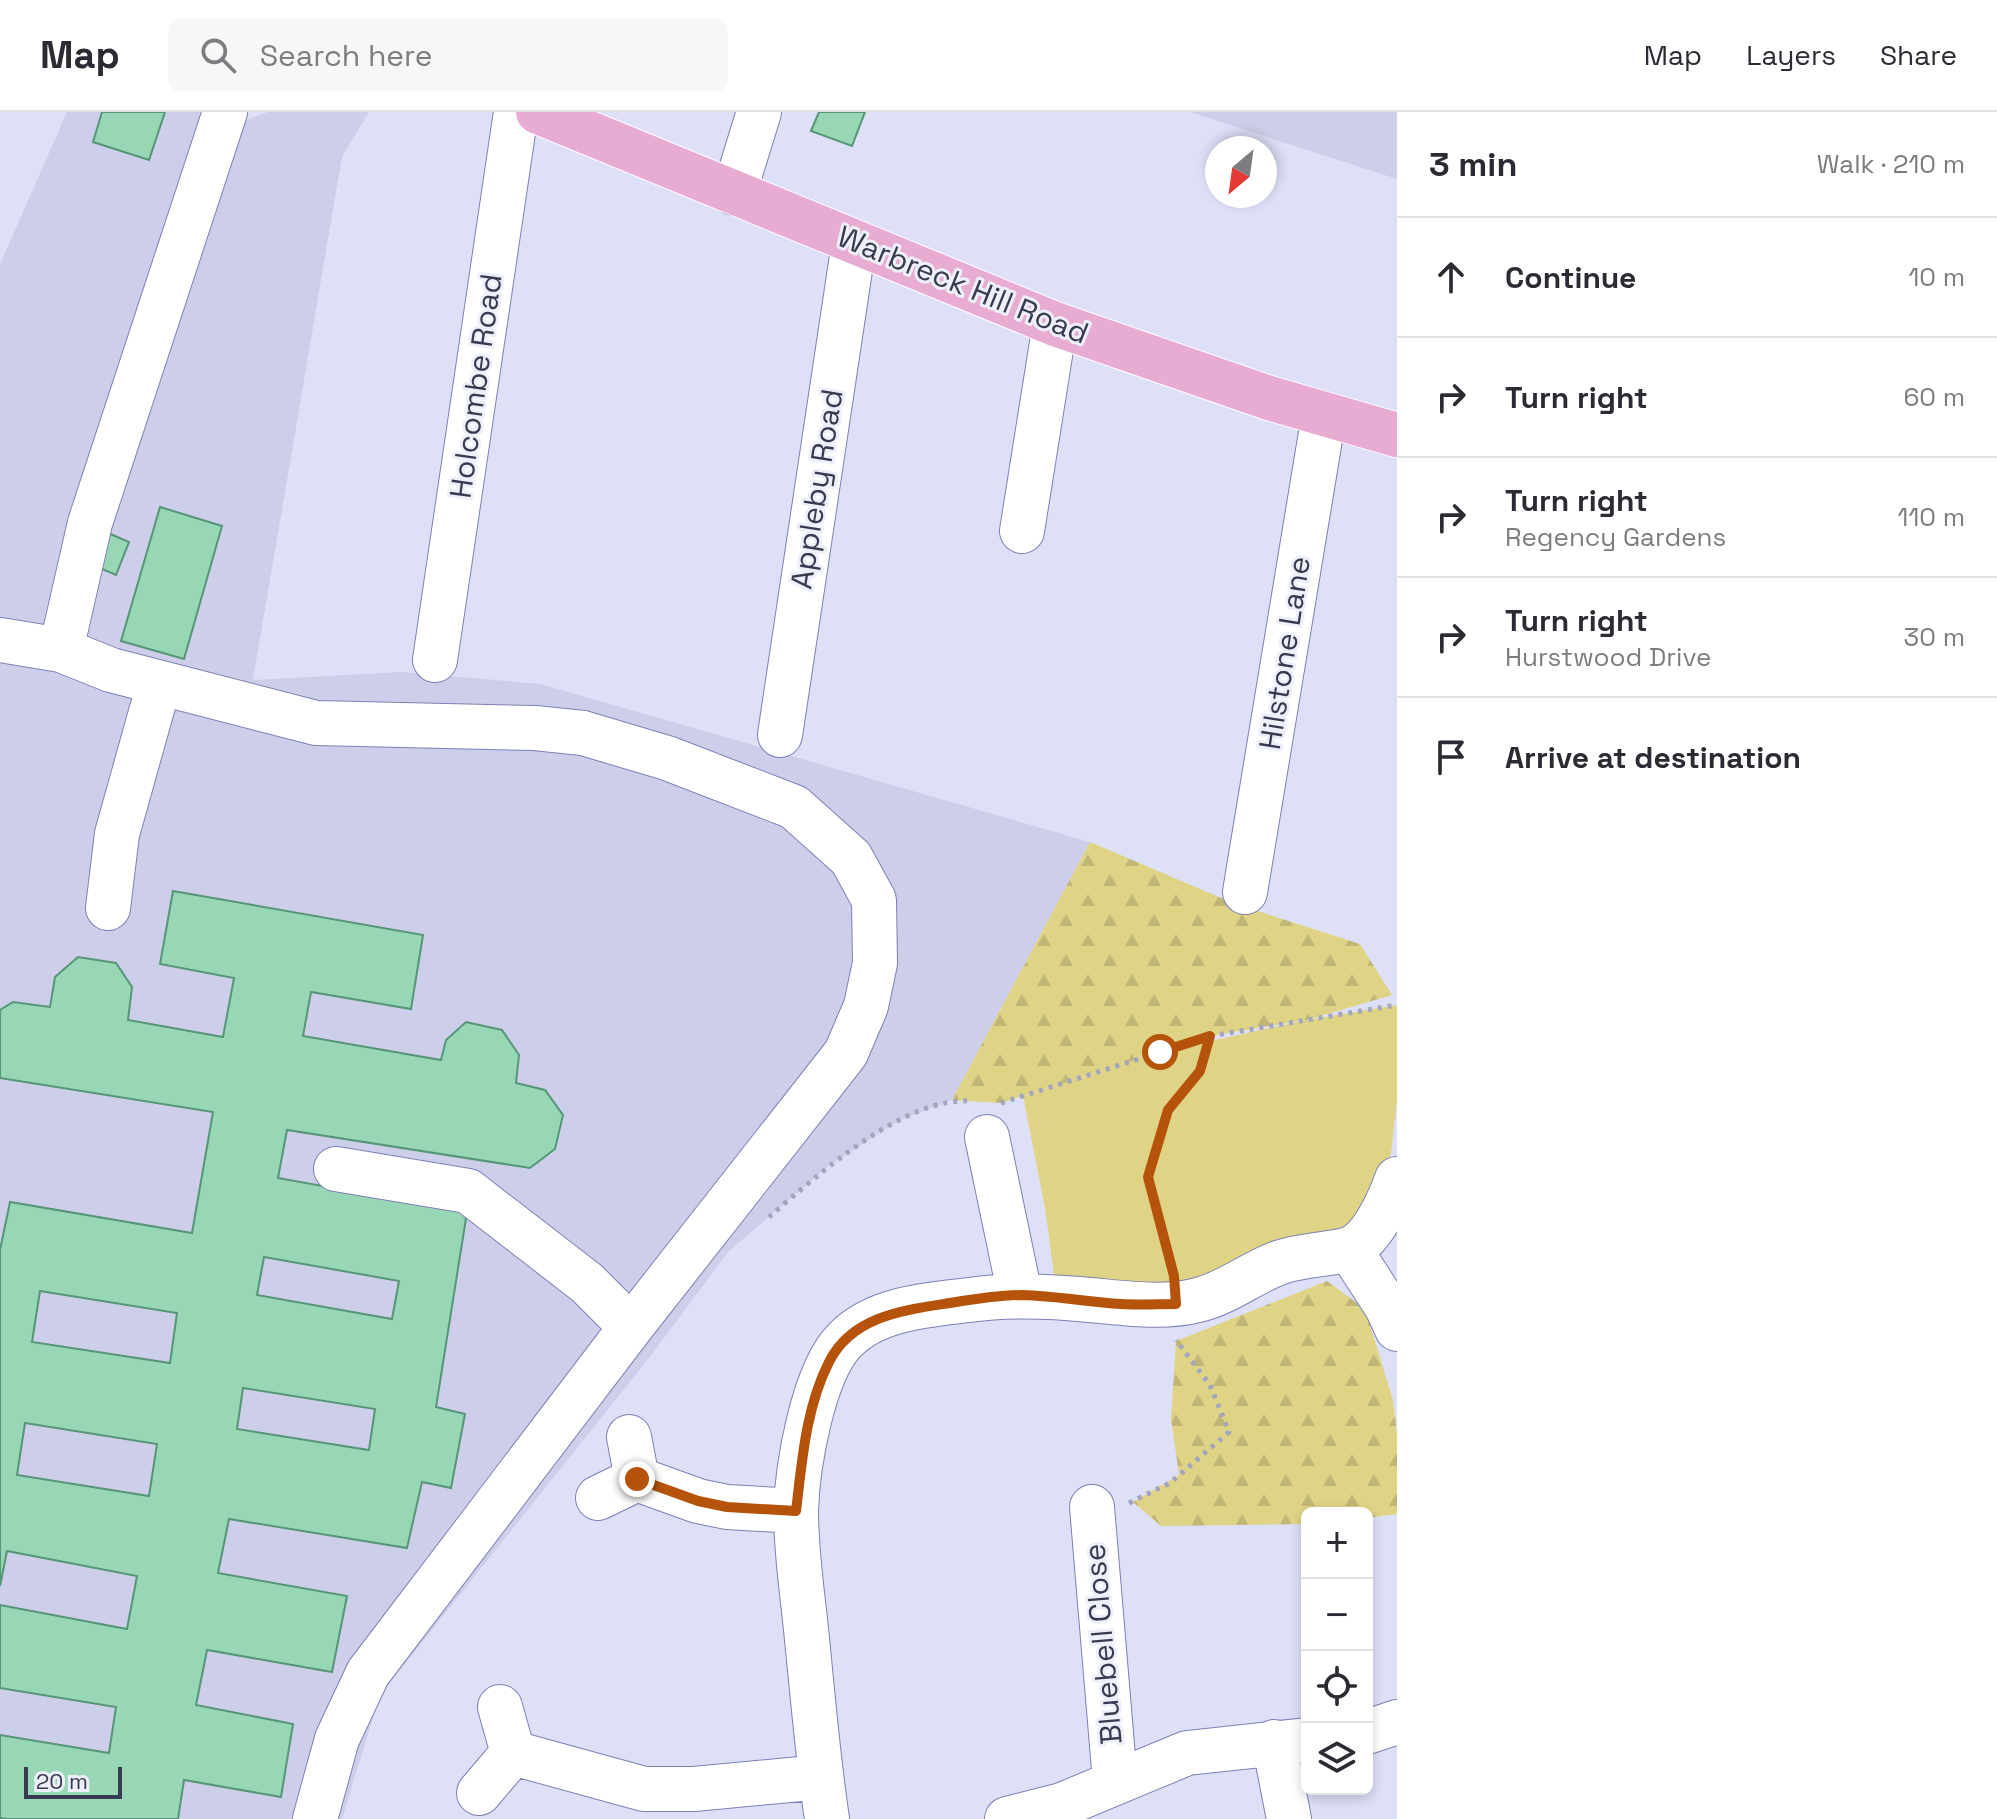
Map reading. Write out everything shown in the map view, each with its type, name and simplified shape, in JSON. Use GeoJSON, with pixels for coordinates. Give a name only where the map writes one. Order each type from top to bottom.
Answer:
{"type":"FeatureCollection","features":[{"type":"Feature","properties":{"kind":"main road","name":"Warbreck Hill Road"},"geometry":{"type":"LineString","coordinates":[[538,112],[1055,324],[1324,415],[1397,435]]}},
{"type":"Feature","properties":{"kind":"street","name":"Holcombe Road"},"geometry":{"type":"LineString","coordinates":[[435,660],[516,112]]}},
{"type":"Feature","properties":{"kind":"street"},"geometry":{"type":"LineString","coordinates":[[734,193],[759,112]]}},
{"type":"Feature","properties":{"kind":"street"},"geometry":{"type":"LineString","coordinates":[[61,650],[90,523],[223,114]]}},
{"type":"Feature","properties":{"kind":"street","name":"Appleby Road"},"geometry":{"type":"LineString","coordinates":[[780,735],[854,243]]}},
{"type":"Feature","properties":{"kind":"street"},"geometry":{"type":"LineString","coordinates":[[1022,531],[1055,324]]}},
{"type":"Feature","properties":{"kind":"street","name":"Hilstone Lane"},"geometry":{"type":"LineString","coordinates":[[1245,892],[1324,415]]}},
{"type":"Feature","properties":{"kind":"street"},"geometry":{"type":"LineString","coordinates":[[0,640],[61,650],[111,670],[159,684],[316,723],[535,728],[583,733],[667,758],[794,807],[851,858],[874,900],[875,963],[866,1006],[846,1053],[631,1327],[368,1673],[337,1739],[315,1819]]}},
{"type":"Feature","properties":{"kind":"street"},"geometry":{"type":"LineString","coordinates":[[108,908],[117,834],[159,684]]}},
{"type":"Feature","properties":{"kind":"street"},"geometry":{"type":"LineString","coordinates":[[987,1114],[1020,1295]]}},
{"type":"Feature","properties":{"kind":"street"},"geometry":{"type":"LineString","coordinates":[[336,1169],[468,1191],[587,1283],[631,1327]]}},
{"type":"Feature","properties":{"kind":"street"},"geometry":{"type":"LineString","coordinates":[[513,1753],[644,1789],[694,1789],[824,1798],[796,1511],[811,1415],[829,1361],[843,1341],[857,1329],[897,1311],[970,1299],[1020,1295],[1121,1304],[1176,1304],[1199,1300],[1279,1263],[1309,1254],[1350,1250],[1367,1235],[1381,1216],[1397,1179]]}},
{"type":"Feature","properties":{"kind":"street"},"geometry":{"type":"LineString","coordinates":[[1350,1250],[1387,1307],[1397,1329]]}},
{"type":"Feature","properties":{"kind":"street"},"geometry":{"type":"LineString","coordinates":[[598,1498],[633,1458],[698,1501],[727,1507],[796,1511]]}},
{"type":"Feature","properties":{"kind":"street","name":"Bluebell Close"},"geometry":{"type":"LineString","coordinates":[[1092,1507],[1115,1781]]}},
{"type":"Feature","properties":{"kind":"street"},"geometry":{"type":"LineString","coordinates":[[500,1707],[513,1753]]}},
{"type":"Feature","properties":{"kind":"street"},"geometry":{"type":"LineString","coordinates":[[1373,1730],[1397,1722]]}},
{"type":"Feature","properties":{"kind":"street"},"geometry":{"type":"LineString","coordinates":[[1007,1819],[1062,1805],[1187,1753],[1291,1741],[1289,1819]]}},
{"type":"Feature","properties":{"kind":"street"},"geometry":{"type":"LineString","coordinates":[[479,1793],[513,1753]]}},
{"type":"Feature","properties":{"kind":"path"},"geometry":{"type":"LineString","coordinates":[[763,1222],[830,1165],[898,1121],[952,1100],[987,1114],[1001,1103],[1210,1036],[1397,1005]]}},
{"type":"Feature","properties":{"kind":"path"},"geometry":{"type":"LineString","coordinates":[[1092,1507],[1133,1502],[1170,1483],[1229,1432],[1210,1385],[1176,1341],[1174,1276],[1148,1177],[1168,1110],[1200,1071],[1210,1036]]}},
{"type":"Feature","properties":{"kind":"shaded area"},"geometry":{"type":"Polygon","coordinates":[[[67,112],[204,112],[220,130],[268,112],[369,112],[342,157],[253,680],[401,672],[541,684],[1090,842],[952,1100],[898,1121],[830,1165],[729,1251],[652,1354],[380,1695],[342,1819],[0,1819],[0,264],[67,112]]]}},
{"type":"Feature","properties":{"kind":"shaded area"},"geometry":{"type":"Polygon","coordinates":[[[1190,112],[1397,112],[1397,179],[1277,140],[1277,136],[1264,136],[1190,112]]]}},
{"type":"Feature","properties":{"kind":"green space"},"geometry":{"type":"Polygon","coordinates":[[[1090,842],[1233,903],[1360,944],[1392,995],[1307,1020],[1210,1036],[1001,1103],[952,1100],[1090,842]]]}},
{"type":"Feature","properties":{"kind":"green space"},"geometry":{"type":"Polygon","coordinates":[[[1397,1005],[1397,1100],[1391,1154],[1374,1195],[1349,1227],[1210,1280],[1168,1286],[1054,1275],[1045,1208],[1023,1096],[1160,1052],[1307,1020],[1397,1005]]]}},
{"type":"Feature","properties":{"kind":"green space"},"geometry":{"type":"Polygon","coordinates":[[[1327,1281],[1365,1309],[1393,1400],[1397,1434],[1397,1514],[1373,1517],[1373,1507],[1301,1507],[1301,1524],[1161,1526],[1133,1502],[1179,1475],[1171,1419],[1176,1341],[1327,1281]]]}},
{"type":"Feature","properties":{"kind":"building"},"geometry":{"type":"Polygon","coordinates":[[[102,112],[165,112],[149,160],[93,142],[102,112]]]}},
{"type":"Feature","properties":{"kind":"building"},"geometry":{"type":"Polygon","coordinates":[[[819,112],[865,112],[852,146],[811,131],[819,112]]]}},
{"type":"Feature","properties":{"kind":"building"},"geometry":{"type":"Polygon","coordinates":[[[160,507],[222,526],[184,659],[121,641],[160,507]]]}},
{"type":"Feature","properties":{"kind":"building"},"geometry":{"type":"Polygon","coordinates":[[[108,533],[129,542],[116,575],[95,566],[108,533]]]}},
{"type":"Feature","properties":{"kind":"building"},"geometry":{"type":"Polygon","coordinates":[[[173,891],[423,935],[411,1009],[311,992],[303,1036],[441,1060],[446,1040],[466,1022],[502,1030],[519,1055],[516,1083],[545,1090],[563,1115],[555,1149],[530,1168],[287,1130],[278,1178],[467,1212],[436,1407],[465,1414],[451,1488],[422,1482],[407,1548],[229,1519],[218,1573],[347,1596],[332,1672],[207,1650],[196,1705],[293,1724],[281,1797],[184,1780],[178,1819],[0,1818],[0,1735],[109,1753],[116,1707],[0,1688],[0,1605],[127,1629],[137,1576],[7,1551],[0,1586],[0,1250],[10,1202],[192,1233],[213,1112],[0,1078],[0,1010],[13,1002],[50,1007],[55,977],[78,957],[116,963],[132,987],[128,1020],[223,1037],[234,978],[160,964],[173,891]],[[264,1257],[257,1295],[392,1319],[399,1281],[264,1257]],[[40,1291],[32,1342],[170,1363],[177,1313],[40,1291]],[[243,1388],[237,1429],[369,1450],[375,1409],[243,1388]],[[25,1423],[17,1475],[149,1496],[157,1444],[25,1423]]]}},
{"type":"Feature","properties":{"kind":"route"},"geometry":{"type":"LineString","coordinates":[[637,1479],[698,1501],[727,1507],[796,1511],[804,1447],[820,1384],[829,1361],[843,1341],[857,1329],[897,1311],[970,1299],[1020,1295],[1121,1304],[1176,1304],[1174,1276],[1148,1177],[1168,1110],[1200,1071],[1210,1036],[1160,1052]]}}]}
